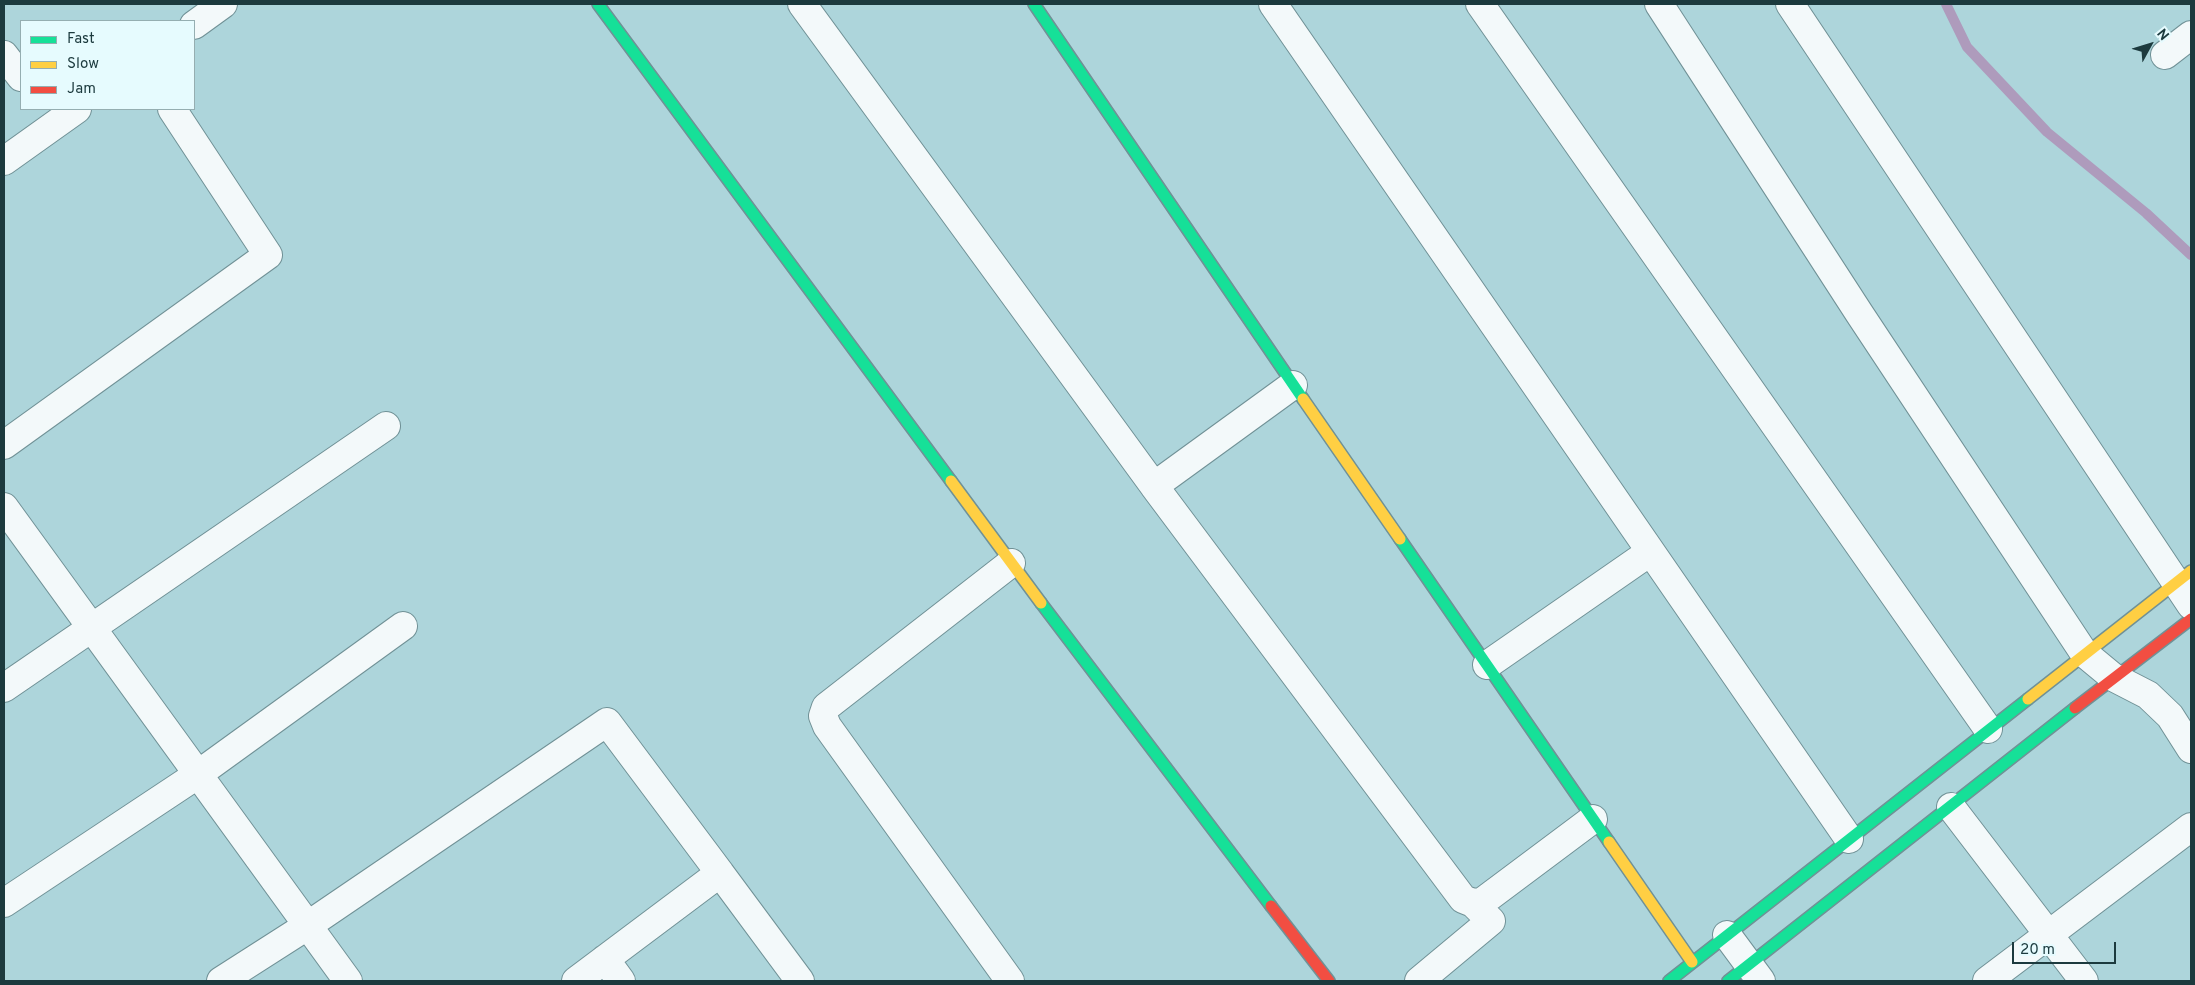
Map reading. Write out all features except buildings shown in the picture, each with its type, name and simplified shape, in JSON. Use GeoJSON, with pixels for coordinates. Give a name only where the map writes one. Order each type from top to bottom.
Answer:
{"type":"FeatureCollection","features":[{"type":"Feature","properties":{"kind":"street"},"geometry":{"type":"LineString","coordinates":[[195,24],[223,4]]}},
{"type":"Feature","properties":{"kind":"street"},"geometry":{"type":"LineString","coordinates":[[598,4],[1011,563],[1329,981]]}},
{"type":"Feature","properties":{"kind":"street"},"geometry":{"type":"LineString","coordinates":[[802,4],[1154,486],[1463,899],[1473,903],[1491,921],[1419,981]]}},
{"type":"Feature","properties":{"kind":"street"},"geometry":{"type":"LineString","coordinates":[[1034,4],[1293,385],[1692,962]]}},
{"type":"Feature","properties":{"kind":"street"},"geometry":{"type":"LineString","coordinates":[[1273,4],[1848,839]]}},
{"type":"Feature","properties":{"kind":"street"},"geometry":{"type":"LineString","coordinates":[[1480,4],[1988,729]]}},
{"type":"Feature","properties":{"kind":"street"},"geometry":{"type":"LineString","coordinates":[[1659,4],[1859,313],[2084,653],[2113,677],[2148,695],[2170,716],[2191,749]]}},
{"type":"Feature","properties":{"kind":"street"},"geometry":{"type":"LineString","coordinates":[[1790,4],[2184,577],[2191,605]]}},
{"type":"Feature","properties":{"kind":"street"},"geometry":{"type":"LineString","coordinates":[[2165,56],[2191,35]]}},
{"type":"Feature","properties":{"kind":"street"},"geometry":{"type":"LineString","coordinates":[[4,55],[20,76]]}},
{"type":"Feature","properties":{"kind":"street"},"geometry":{"type":"LineString","coordinates":[[4,445],[268,255],[173,110]]}},
{"type":"Feature","properties":{"kind":"street"},"geometry":{"type":"LineString","coordinates":[[4,161],[60,113]]}},
{"type":"Feature","properties":{"kind":"street"},"geometry":{"type":"LineString","coordinates":[[1154,486],[1293,385]]}},
{"type":"Feature","properties":{"kind":"street"},"geometry":{"type":"LineString","coordinates":[[4,688],[386,426]]}},
{"type":"Feature","properties":{"kind":"street"},"geometry":{"type":"LineString","coordinates":[[4,507],[91,630],[348,981]]}},
{"type":"Feature","properties":{"kind":"street"},"geometry":{"type":"LineString","coordinates":[[1487,665],[1650,552]]}},
{"type":"Feature","properties":{"kind":"street"},"geometry":{"type":"LineString","coordinates":[[1010,981],[833,734],[823,716],[826,707],[1011,563]]}},
{"type":"Feature","properties":{"kind":"street"},"geometry":{"type":"LineString","coordinates":[[1669,981],[2084,653],[2184,577]]}},
{"type":"Feature","properties":{"kind":"street"},"geometry":{"type":"LineString","coordinates":[[1727,935],[1746,976],[1951,807],[2113,677],[2191,619]]}},
{"type":"Feature","properties":{"kind":"street"},"geometry":{"type":"LineString","coordinates":[[4,903],[197,775],[403,626]]}},
{"type":"Feature","properties":{"kind":"street"},"geometry":{"type":"LineString","coordinates":[[221,981],[307,926],[607,722],[800,981]]}},
{"type":"Feature","properties":{"kind":"street"},"geometry":{"type":"LineString","coordinates":[[1951,807],[2084,981]]}},
{"type":"Feature","properties":{"kind":"street"},"geometry":{"type":"LineString","coordinates":[[1473,903],[1482,902],[1593,819]]}},
{"type":"Feature","properties":{"kind":"street"},"geometry":{"type":"LineString","coordinates":[[1987,981],[2191,828]]}},
{"type":"Feature","properties":{"kind":"street"},"geometry":{"type":"LineString","coordinates":[[576,981],[720,874]]}},
{"type":"Feature","properties":{"kind":"street"},"geometry":{"type":"LineString","coordinates":[[605,959],[621,981]]}},
{"type":"Feature","properties":{"kind":"waterway"},"geometry":{"type":"LineString","coordinates":[[1946,4],[1967,47],[2047,132],[2146,213],[2191,255]]}},
{"type":"Feature","properties":{"kind":"traffic: fast"},"geometry":{"type":"LineString","coordinates":[[598,4],[951,481]]}},
{"type":"Feature","properties":{"kind":"traffic: fast"},"geometry":{"type":"LineString","coordinates":[[1034,4],[1303,399]]}},
{"type":"Feature","properties":{"kind":"traffic: fast"},"geometry":{"type":"LineString","coordinates":[[1400,539],[1609,842]]}},
{"type":"Feature","properties":{"kind":"traffic: fast"},"geometry":{"type":"LineString","coordinates":[[1041,603],[1271,906]]}},
{"type":"Feature","properties":{"kind":"traffic: fast"},"geometry":{"type":"LineString","coordinates":[[1669,981],[2028,699]]}},
{"type":"Feature","properties":{"kind":"traffic: fast"},"geometry":{"type":"LineString","coordinates":[[1728,981],[2075,708]]}},
{"type":"Feature","properties":{"kind":"traffic: slow"},"geometry":{"type":"LineString","coordinates":[[1303,399],[1400,539]]}},
{"type":"Feature","properties":{"kind":"traffic: slow"},"geometry":{"type":"LineString","coordinates":[[951,481],[1041,603]]}},
{"type":"Feature","properties":{"kind":"traffic: slow"},"geometry":{"type":"LineString","coordinates":[[2028,699],[2191,571]]}},
{"type":"Feature","properties":{"kind":"traffic: slow"},"geometry":{"type":"LineString","coordinates":[[1609,842],[1692,962]]}},
{"type":"Feature","properties":{"kind":"traffic: jam"},"geometry":{"type":"LineString","coordinates":[[2075,708],[2191,619]]}},
{"type":"Feature","properties":{"kind":"traffic: jam"},"geometry":{"type":"LineString","coordinates":[[1271,906],[1329,981]]}}]}
